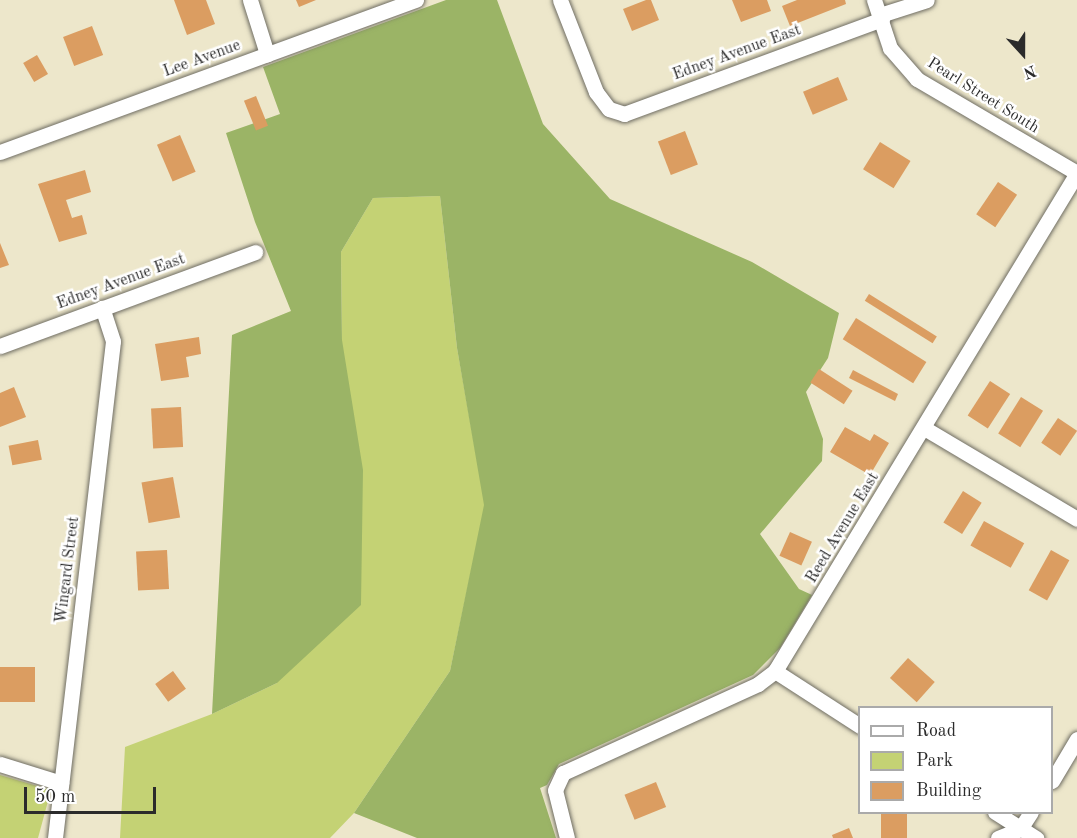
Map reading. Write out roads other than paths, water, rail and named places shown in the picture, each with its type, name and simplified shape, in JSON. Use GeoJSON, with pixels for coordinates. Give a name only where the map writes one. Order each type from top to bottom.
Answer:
{"type":"FeatureCollection","features":[{"type":"Feature","properties":{"kind":"street"},"geometry":{"type":"LineString","coordinates":[[250,0],[267,54]]}},
{"type":"Feature","properties":{"kind":"street","name":"Lee Avenue"},"geometry":{"type":"LineString","coordinates":[[0,152],[416,0]]}},
{"type":"Feature","properties":{"kind":"street","name":"Edney Avenue East"},"geometry":{"type":"LineString","coordinates":[[560,0],[596,92],[606,106],[614,111],[630,112],[927,0]]}},
{"type":"Feature","properties":{"kind":"street","name":"Pearl Street South"},"geometry":{"type":"LineString","coordinates":[[874,0],[890,48],[917,79],[1077,173]]}},
{"type":"Feature","properties":{"kind":"street","name":"Reed Avenue East"},"geometry":{"type":"LineString","coordinates":[[567,838],[555,790],[563,773],[758,684],[775,671],[1077,173]]}},
{"type":"Feature","properties":{"kind":"street","name":"Edney Avenue East"},"geometry":{"type":"LineString","coordinates":[[0,346],[255,252]]}},
{"type":"Feature","properties":{"kind":"street","name":"Wingard Street"},"geometry":{"type":"LineString","coordinates":[[55,838],[113,341],[102,308]]}},
{"type":"Feature","properties":{"kind":"street"},"geometry":{"type":"LineString","coordinates":[[924,428],[1077,519]]}},
{"type":"Feature","properties":{"kind":"street"},"geometry":{"type":"LineString","coordinates":[[775,671],[858,725]]}},
{"type":"Feature","properties":{"kind":"street"},"geometry":{"type":"LineString","coordinates":[[1053,779],[1077,739]]}},
{"type":"Feature","properties":{"kind":"street"},"geometry":{"type":"LineString","coordinates":[[0,764],[61,783]]}},
{"type":"Feature","properties":{"kind":"street"},"geometry":{"type":"LineString","coordinates":[[997,814],[1036,838]]}},
{"type":"Feature","properties":{"kind":"street"},"geometry":{"type":"LineString","coordinates":[[998,838],[1020,828],[1030,814]]}}]}
